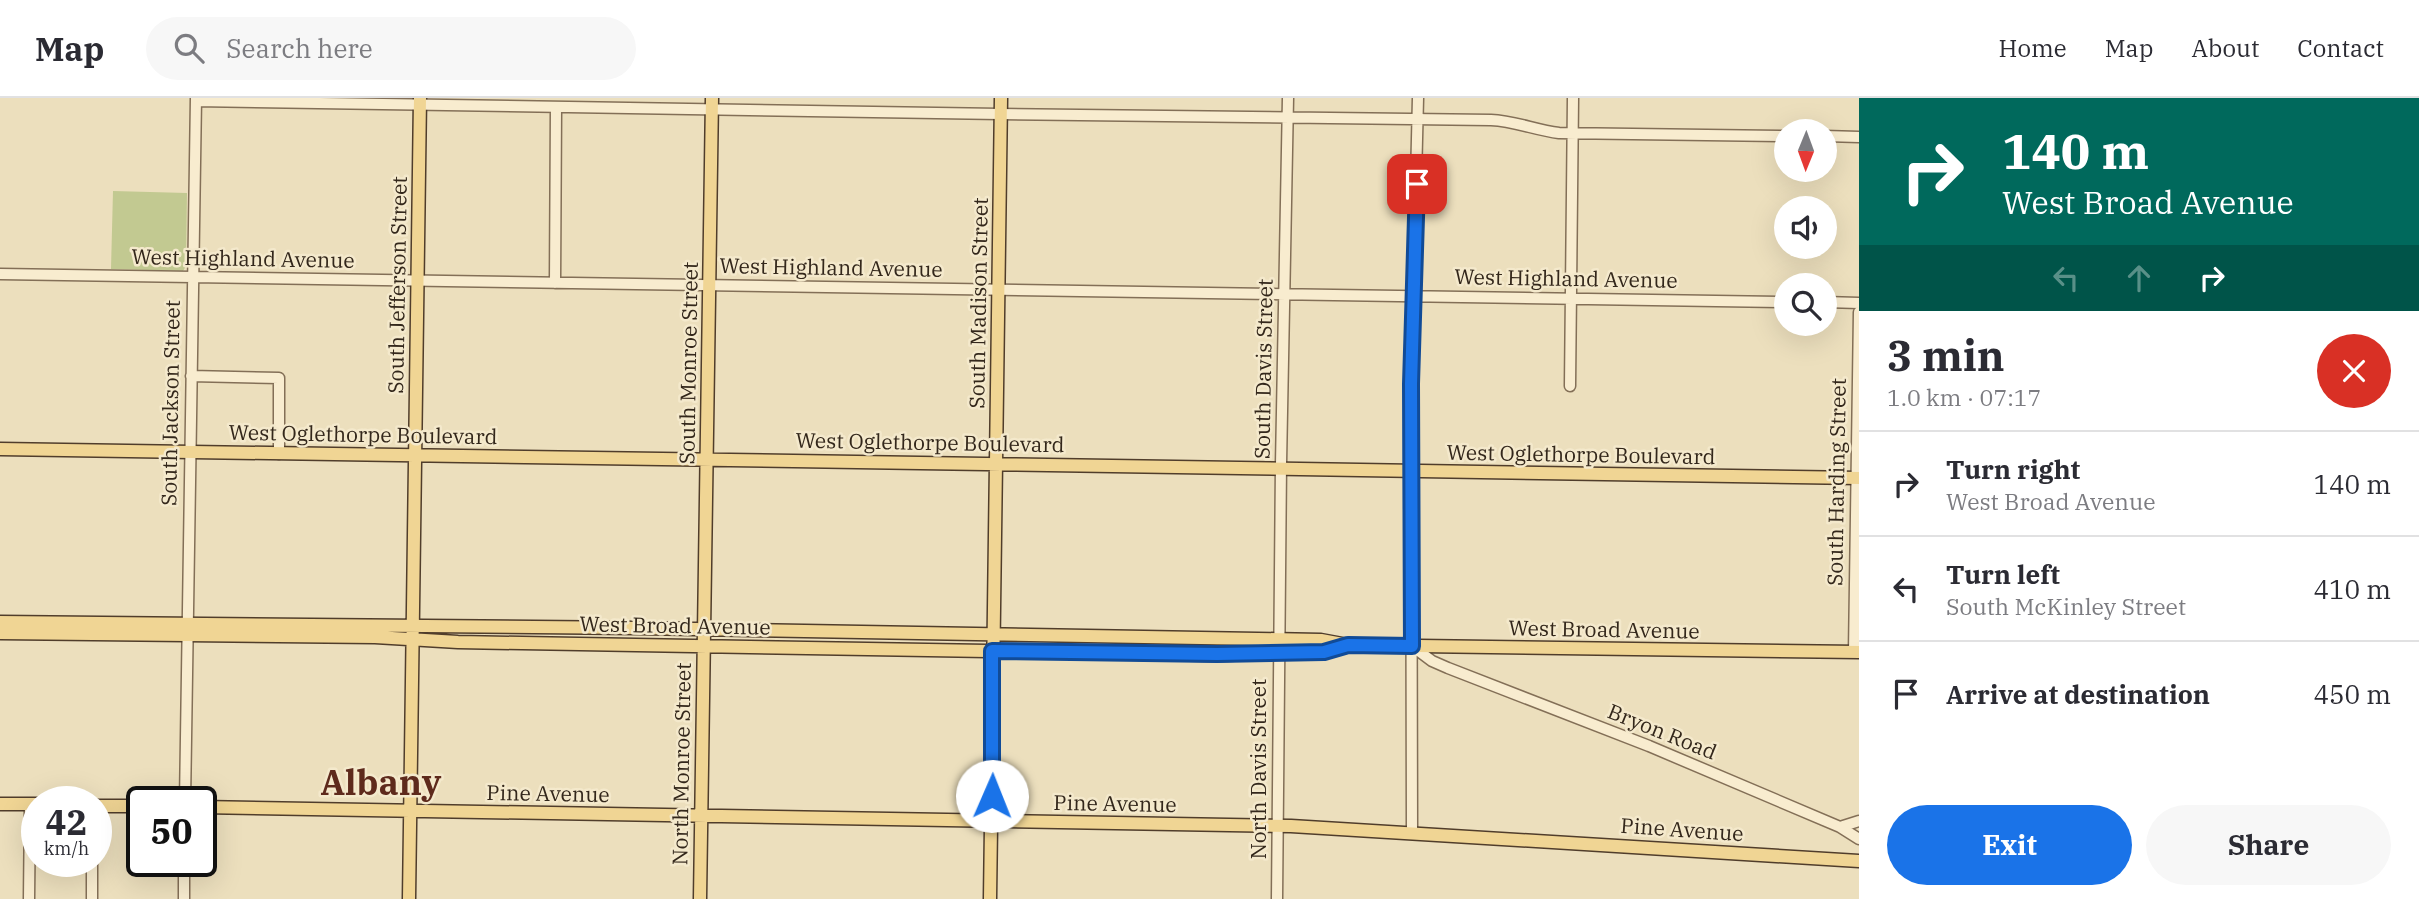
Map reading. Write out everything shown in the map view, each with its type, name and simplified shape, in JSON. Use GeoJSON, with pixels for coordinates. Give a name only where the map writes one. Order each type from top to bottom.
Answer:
{"type":"FeatureCollection","features":[{"type":"Feature","properties":{"kind":"main road","name":"South Madison Street"},"geometry":{"type":"LineString","coordinates":[[990,899],[1000,98]]}},
{"type":"Feature","properties":{"kind":"main road","name":"South Jefferson Street"},"geometry":{"type":"LineString","coordinates":[[409,899],[420,102]]}},
{"type":"Feature","properties":{"kind":"main road","name":"South Monroe Street"},"geometry":{"type":"LineString","coordinates":[[704,629],[712,103]]}},
{"type":"Feature","properties":{"kind":"main road","name":"West Oglethorpe Boulevard"},"geometry":{"type":"LineString","coordinates":[[0,450],[1858,478]]}},
{"type":"Feature","properties":{"kind":"main road","name":"West Broad Avenue"},"geometry":{"type":"LineString","coordinates":[[0,622],[413,640],[992,651],[1280,647],[1321,640],[1348,645],[1857,652]]}},
{"type":"Feature","properties":{"kind":"main road","name":"West Broad Avenue"},"geometry":{"type":"LineString","coordinates":[[0,633],[413,626],[704,629],[993,634],[1280,647]]}},
{"type":"Feature","properties":{"kind":"main road","name":"North Monroe Street"},"geometry":{"type":"LineString","coordinates":[[700,899],[704,629]]}},
{"type":"Feature","properties":{"kind":"main road"},"geometry":{"type":"LineString","coordinates":[[0,804],[21,804]]}},
{"type":"Feature","properties":{"kind":"main road","name":"Pine Avenue"},"geometry":{"type":"LineString","coordinates":[[217,807],[1278,825],[1859,861]]}},
{"type":"Feature","properties":{"kind":"street","name":"South Davis Street"},"geometry":{"type":"LineString","coordinates":[[1280,647],[1288,98]]}},
{"type":"Feature","properties":{"kind":"street"},"geometry":{"type":"LineString","coordinates":[[1412,833],[1411,471],[1418,98]]}},
{"type":"Feature","properties":{"kind":"street"},"geometry":{"type":"LineString","coordinates":[[1570,386],[1573,98]]}},
{"type":"Feature","properties":{"kind":"street"},"geometry":{"type":"LineString","coordinates":[[196,99],[556,107],[712,103],[1000,114],[1509,121],[1545,132],[1774,136]]}},
{"type":"Feature","properties":{"kind":"street","name":"South Jackson Street"},"geometry":{"type":"LineString","coordinates":[[185,786],[196,99]]}},
{"type":"Feature","properties":{"kind":"street"},"geometry":{"type":"LineString","coordinates":[[555,283],[556,107]]}},
{"type":"Feature","properties":{"kind":"street"},"geometry":{"type":"LineString","coordinates":[[1838,136],[1859,137]]}},
{"type":"Feature","properties":{"kind":"street","name":"West Highland Avenue"},"geometry":{"type":"LineString","coordinates":[[0,274],[1774,302]]}},
{"type":"Feature","properties":{"kind":"street"},"geometry":{"type":"LineString","coordinates":[[1837,302],[1859,303]]}},
{"type":"Feature","properties":{"kind":"street","name":"South Harding Street"},"geometry":{"type":"LineString","coordinates":[[1857,652],[1859,312]]}},
{"type":"Feature","properties":{"kind":"street"},"geometry":{"type":"LineString","coordinates":[[191,376],[279,378],[279,454]]}},
{"type":"Feature","properties":{"kind":"street","name":"Bryon Road"},"geometry":{"type":"LineString","coordinates":[[1412,646],[1432,661],[1448,668],[1649,746],[1840,827],[1859,839]]}},
{"type":"Feature","properties":{"kind":"street","name":"North Davis Street"},"geometry":{"type":"LineString","coordinates":[[1277,899],[1280,647]]}},
{"type":"Feature","properties":{"kind":"street"},"geometry":{"type":"LineString","coordinates":[[1444,647],[1444,662],[1448,668]]}},
{"type":"Feature","properties":{"kind":"street"},"geometry":{"type":"LineString","coordinates":[[1840,827],[1859,821]]}},
{"type":"Feature","properties":{"kind":"street"},"geometry":{"type":"LineString","coordinates":[[29,899],[30,877]]}},
{"type":"Feature","properties":{"kind":"street"},"geometry":{"type":"LineString","coordinates":[[92,877],[92,899]]}},
{"type":"Feature","properties":{"kind":"street"},"geometry":{"type":"LineString","coordinates":[[184,877],[184,899]]}},
{"type":"Feature","properties":{"kind":"green space"},"geometry":{"type":"Polygon","coordinates":[[[113,191],[187,193],[186,266],[183,271],[111,269],[113,191]]]}},
{"type":"Feature","properties":{"kind":"district","name":"Albany"},"geometry":{"type":"Point","coordinates":[381,783]}},
{"type":"Feature","properties":{"kind":"route"},"geometry":{"type":"LineString","coordinates":[[992,796],[992,651],[1294,654],[1324,652],[1348,645],[1412,646],[1411,384],[1417,184]]}}]}
